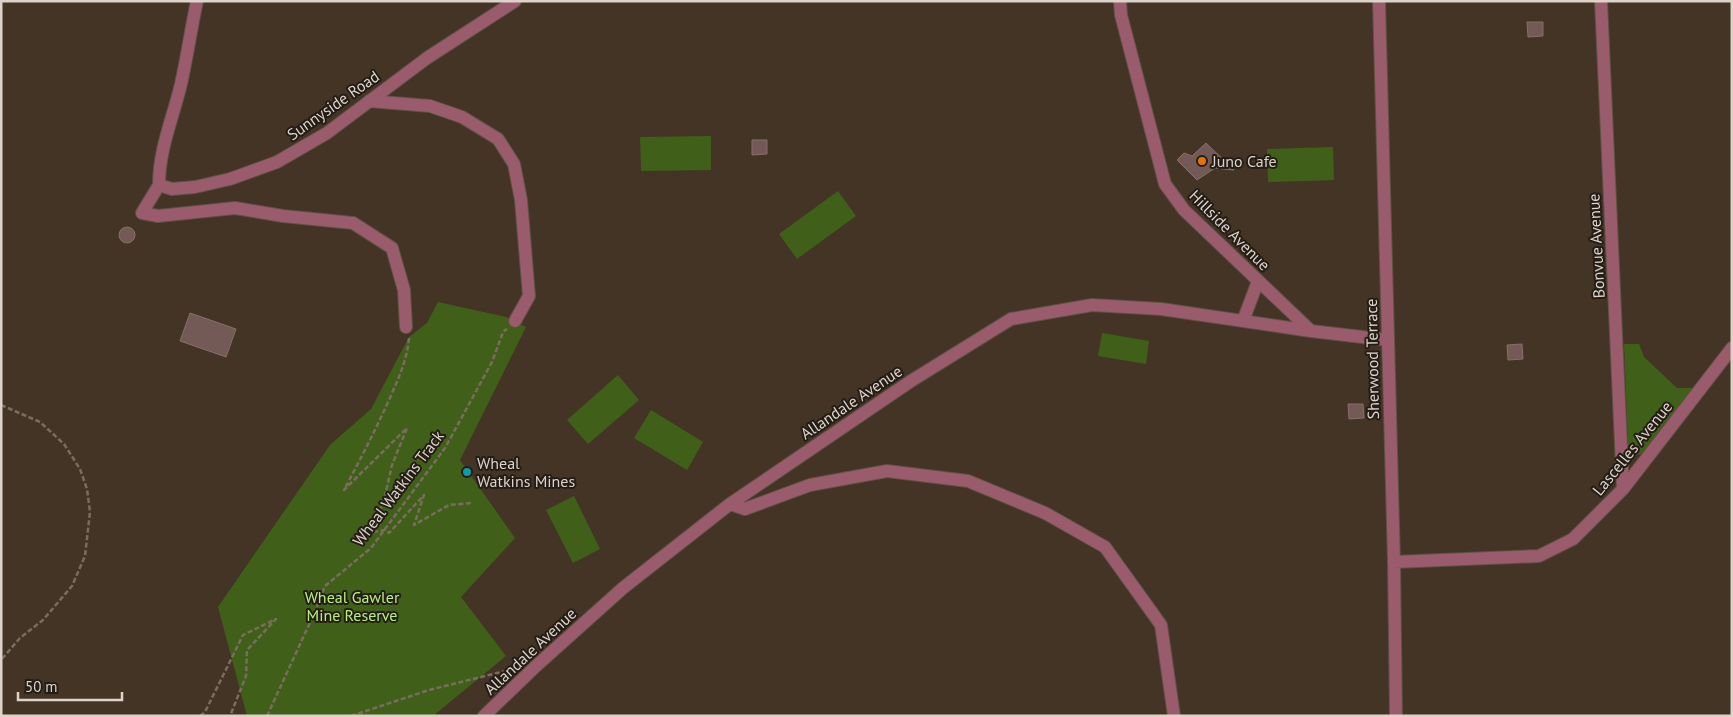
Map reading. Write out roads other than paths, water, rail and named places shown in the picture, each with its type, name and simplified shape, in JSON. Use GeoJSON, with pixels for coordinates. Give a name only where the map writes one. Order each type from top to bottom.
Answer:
{"type":"FeatureCollection","features":[{"type":"Feature","properties":{"kind":"street"},"geometry":{"type":"LineString","coordinates":[[197,1],[180,86],[166,131],[159,166],[159,185],[142,213],[158,216],[235,208],[291,217],[353,222],[392,248],[404,290],[406,327]]}},
{"type":"Feature","properties":{"kind":"street","name":"Sunnyside Road"},"geometry":{"type":"LineString","coordinates":[[159,185],[172,189],[195,187],[230,179],[277,162],[327,133],[427,58],[515,1]]}},
{"type":"Feature","properties":{"kind":"street","name":"Hillside Avenue"},"geometry":{"type":"LineString","coordinates":[[1120,1],[1121,15],[1165,184],[1184,210],[1311,331]]}},
{"type":"Feature","properties":{"kind":"street","name":"Sherwood Terrace"},"geometry":{"type":"LineString","coordinates":[[1379,1],[1394,562],[1396,716]]}},
{"type":"Feature","properties":{"kind":"street","name":"Bonvue Avenue"},"geometry":{"type":"LineString","coordinates":[[1601,1],[1623,489]]}},
{"type":"Feature","properties":{"kind":"street"},"geometry":{"type":"LineString","coordinates":[[368,101],[430,106],[462,117],[498,139],[514,164],[522,200],[529,296],[515,321]]}},
{"type":"Feature","properties":{"kind":"street"},"geometry":{"type":"LineString","coordinates":[[1243,321],[1258,281]]}},
{"type":"Feature","properties":{"kind":"street","name":"Allandale Avenue"},"geometry":{"type":"LineString","coordinates":[[484,716],[536,666],[623,588],[730,504],[911,381],[1011,319],[1092,305],[1161,309],[1311,331]]}},
{"type":"Feature","properties":{"kind":"street"},"geometry":{"type":"LineString","coordinates":[[1311,331],[1388,340]]}},
{"type":"Feature","properties":{"kind":"street","name":"Lascelles Avenue"},"geometry":{"type":"LineString","coordinates":[[1394,562],[1539,556],[1573,540],[1623,489],[1732,348]]}},
{"type":"Feature","properties":{"kind":"street"},"geometry":{"type":"LineString","coordinates":[[730,504],[745,509],[810,485],[887,471],[968,481],[1045,513],[1106,548],[1161,624],[1174,716]]}},
{"type":"Feature","properties":{"kind":"place","name":"Juno Cafe"},"geometry":{"type":"Point","coordinates":[1202,161]}},
{"type":"Feature","properties":{"kind":"place","name":"Wheal Watkins Mines"},"geometry":{"type":"Point","coordinates":[467,472]}},
{"type":"Feature","properties":{"kind":"park label","name":"Wheal Gawler Mine Reserve"},"geometry":{"type":"Point","coordinates":[352,606]}}]}
